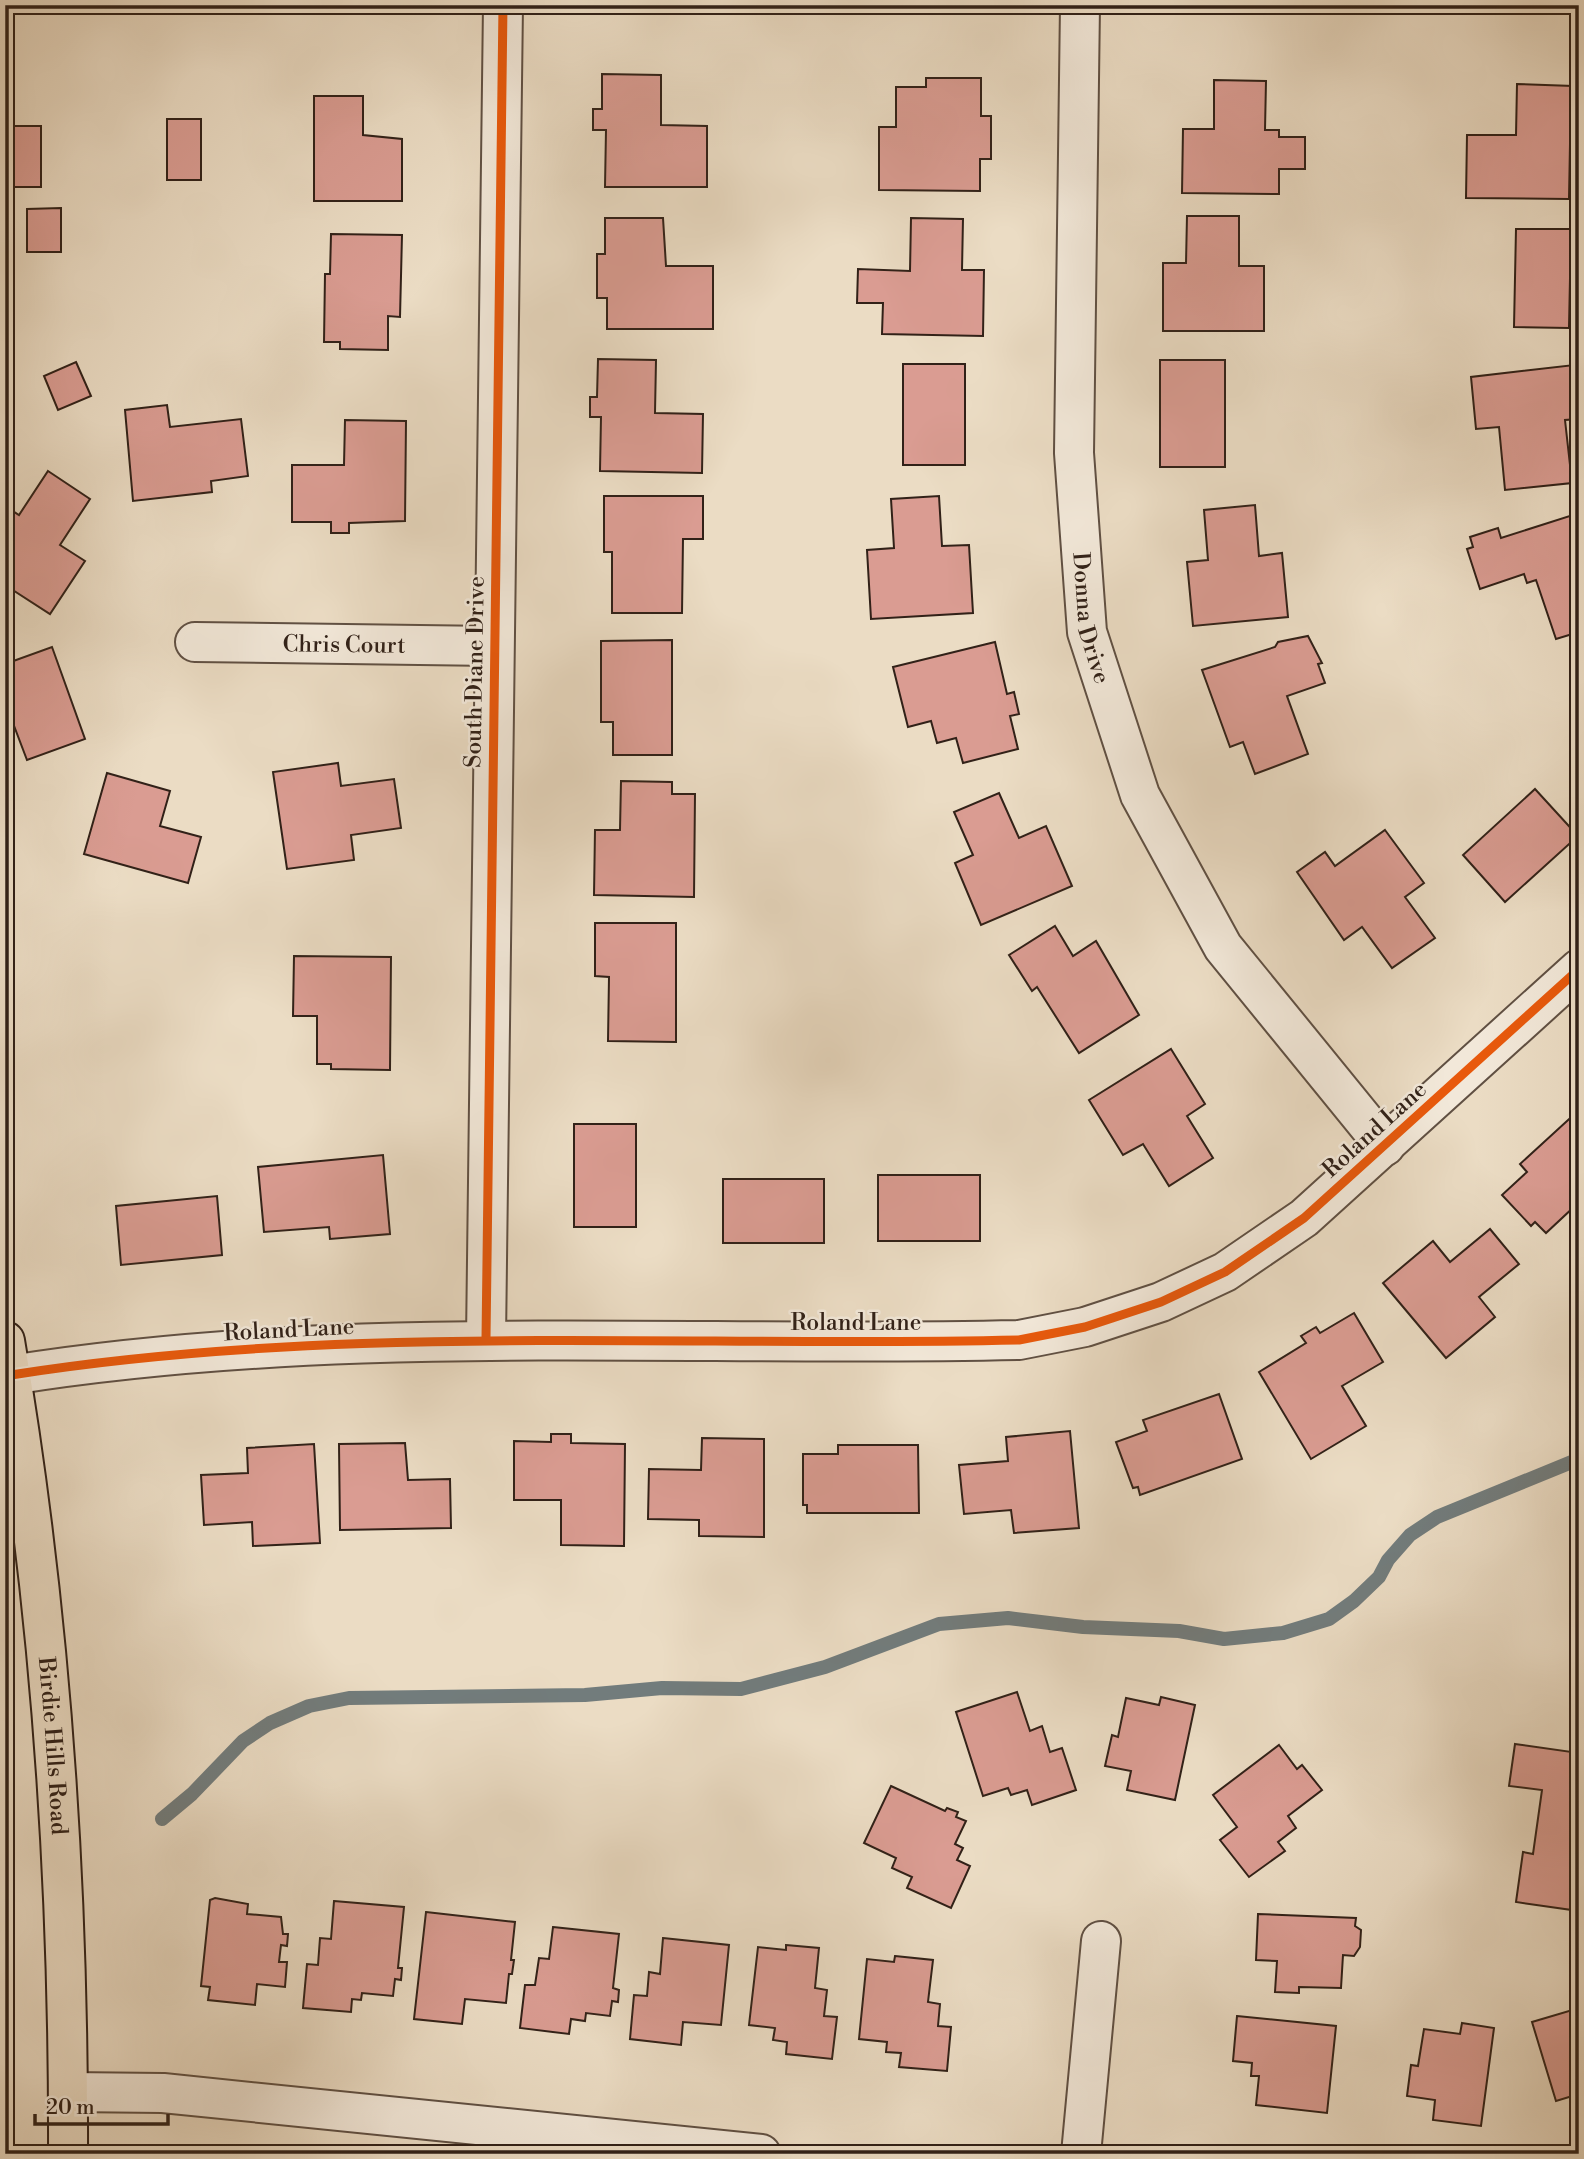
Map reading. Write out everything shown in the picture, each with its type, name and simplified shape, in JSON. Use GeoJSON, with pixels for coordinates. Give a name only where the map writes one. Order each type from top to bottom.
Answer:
{"type":"FeatureCollection","features":[{"type":"Feature","properties":{"kind":"main road","name":"Birdie Hills Road"},"geometry":{"type":"LineString","coordinates":[[8,1358],[31,1511],[58,1781],[65,1928],[68,2154]]}},
{"type":"Feature","properties":{"kind":"street","name":"South Diane Drive"},"geometry":{"type":"LineString","coordinates":[[486,1339],[503,5]]}},
{"type":"Feature","properties":{"kind":"street","name":"Donna Drive"},"geometry":{"type":"LineString","coordinates":[[1080,5],[1074,453],[1087,632],[1140,795],[1223,947],[1385,1146]]}},
{"type":"Feature","properties":{"kind":"street","name":"Chris Court"},"geometry":{"type":"LineString","coordinates":[[195,642],[493,646]]}},
{"type":"Feature","properties":{"kind":"street","name":"Roland Lane"},"geometry":{"type":"LineString","coordinates":[[8,1358],[104,1361],[233,1350],[486,1339],[934,1342],[1020,1340],[1085,1327],[1161,1302],[1225,1272],[1304,1218],[1579,969]]}},
{"type":"Feature","properties":{"kind":"street"},"geometry":{"type":"LineString","coordinates":[[1081,2154],[1101,1941]]}},
{"type":"Feature","properties":{"kind":"street"},"geometry":{"type":"LineString","coordinates":[[68,2092],[163,2093],[761,2154]]}},
{"type":"Feature","properties":{"kind":"building"},"geometry":{"type":"Polygon","coordinates":[[[1237,5],[1280,5],[1280,12],[1237,11],[1237,5]]]}},
{"type":"Feature","properties":{"kind":"building"},"geometry":{"type":"Polygon","coordinates":[[[602,74],[661,75],[661,125],[707,126],[707,187],[605,187],[606,130],[593,130],[593,109],[602,109],[602,74]]]}},
{"type":"Feature","properties":{"kind":"building"},"geometry":{"type":"Polygon","coordinates":[[[926,78],[981,78],[981,116],[991,116],[991,159],[980,159],[980,191],[879,190],[879,127],[896,127],[896,87],[926,87],[926,78]]]}},
{"type":"Feature","properties":{"kind":"building"},"geometry":{"type":"Polygon","coordinates":[[[1214,80],[1266,81],[1265,130],[1279,130],[1279,137],[1305,137],[1305,169],[1279,169],[1279,194],[1182,193],[1183,129],[1214,129],[1214,80]]]}},
{"type":"Feature","properties":{"kind":"building"},"geometry":{"type":"Polygon","coordinates":[[[1517,84],[1573,86],[1572,124],[1579,124],[1579,144],[1570,144],[1569,199],[1466,198],[1467,135],[1516,135],[1517,84]]]}},
{"type":"Feature","properties":{"kind":"building"},"geometry":{"type":"Polygon","coordinates":[[[314,96],[363,96],[363,135],[402,139],[402,201],[314,201],[314,96]]]}},
{"type":"Feature","properties":{"kind":"building"},"geometry":{"type":"Polygon","coordinates":[[[167,119],[201,119],[201,180],[167,180],[167,119]]]}},
{"type":"Feature","properties":{"kind":"building"},"geometry":{"type":"Polygon","coordinates":[[[5,126],[41,126],[41,187],[12,187],[12,212],[5,212],[5,126]]]}},
{"type":"Feature","properties":{"kind":"building"},"geometry":{"type":"Polygon","coordinates":[[[61,208],[61,252],[27,252],[27,209],[61,208]]]}},
{"type":"Feature","properties":{"kind":"building"},"geometry":{"type":"Polygon","coordinates":[[[1187,216],[1239,216],[1239,266],[1264,266],[1264,331],[1163,331],[1163,263],[1186,263],[1187,216]]]}},
{"type":"Feature","properties":{"kind":"building"},"geometry":{"type":"Polygon","coordinates":[[[605,218],[663,218],[666,266],[713,266],[713,329],[607,329],[607,298],[597,298],[597,254],[605,254],[605,218]]]}},
{"type":"Feature","properties":{"kind":"building"},"geometry":{"type":"Polygon","coordinates":[[[911,218],[963,219],[962,270],[984,270],[983,336],[882,334],[883,303],[857,303],[858,269],[910,271],[911,218]]]}},
{"type":"Feature","properties":{"kind":"building"},"geometry":{"type":"Polygon","coordinates":[[[1516,229],[1571,229],[1569,328],[1514,327],[1516,229]]]}},
{"type":"Feature","properties":{"kind":"building"},"geometry":{"type":"Polygon","coordinates":[[[331,234],[402,235],[400,317],[388,316],[388,350],[340,349],[340,342],[324,342],[325,274],[330,274],[331,234]]]}},
{"type":"Feature","properties":{"kind":"building"},"geometry":{"type":"Polygon","coordinates":[[[598,359],[656,360],[655,413],[703,414],[702,473],[600,471],[601,417],[590,417],[590,397],[597,397],[598,359]]]}},
{"type":"Feature","properties":{"kind":"building"},"geometry":{"type":"Polygon","coordinates":[[[1160,360],[1225,360],[1225,467],[1160,467],[1160,360]]]}},
{"type":"Feature","properties":{"kind":"building"},"geometry":{"type":"Polygon","coordinates":[[[76,362],[91,396],[58,410],[44,376],[76,362]]]}},
{"type":"Feature","properties":{"kind":"building"},"geometry":{"type":"Polygon","coordinates":[[[903,364],[965,364],[965,465],[903,465],[903,364]]]}},
{"type":"Feature","properties":{"kind":"building"},"geometry":{"type":"Polygon","coordinates":[[[1574,365],[1579,419],[1565,420],[1572,483],[1505,490],[1499,427],[1476,429],[1471,377],[1574,365]]]}},
{"type":"Feature","properties":{"kind":"building"},"geometry":{"type":"Polygon","coordinates":[[[167,405],[170,427],[241,419],[248,476],[211,481],[212,492],[133,501],[125,410],[167,405]]]}},
{"type":"Feature","properties":{"kind":"building"},"geometry":{"type":"Polygon","coordinates":[[[345,420],[406,421],[405,521],[349,523],[349,533],[331,533],[331,522],[292,522],[292,465],[344,465],[345,420]]]}},
{"type":"Feature","properties":{"kind":"building"},"geometry":{"type":"Polygon","coordinates":[[[48,471],[90,499],[60,545],[85,561],[50,614],[5,585],[5,506],[19,515],[48,471]]]}},
{"type":"Feature","properties":{"kind":"building"},"geometry":{"type":"Polygon","coordinates":[[[604,496],[703,496],[703,539],[683,539],[682,613],[612,613],[612,552],[604,552],[604,496]]]}},
{"type":"Feature","properties":{"kind":"building"},"geometry":{"type":"Polygon","coordinates":[[[939,496],[942,546],[969,545],[973,613],[871,619],[867,550],[894,548],[891,499],[939,496]]]}},
{"type":"Feature","properties":{"kind":"building"},"geometry":{"type":"Polygon","coordinates":[[[1255,505],[1259,556],[1282,553],[1288,617],[1193,626],[1187,562],[1208,560],[1204,510],[1255,505]]]}},
{"type":"Feature","properties":{"kind":"building"},"geometry":{"type":"Polygon","coordinates":[[[1579,513],[1579,632],[1556,639],[1536,580],[1527,583],[1524,574],[1480,589],[1467,549],[1473,547],[1470,537],[1498,528],[1501,538],[1579,513]]]}},
{"type":"Feature","properties":{"kind":"building"},"geometry":{"type":"Polygon","coordinates":[[[1308,636],[1322,663],[1318,664],[1325,683],[1287,696],[1308,754],[1255,774],[1243,742],[1230,747],[1202,670],[1275,647],[1278,642],[1308,636]]]}},
{"type":"Feature","properties":{"kind":"building"},"geometry":{"type":"Polygon","coordinates":[[[672,640],[672,755],[613,755],[613,722],[601,722],[601,641],[672,640]]]}},
{"type":"Feature","properties":{"kind":"building"},"geometry":{"type":"Polygon","coordinates":[[[995,642],[1007,694],[1014,692],[1019,714],[1010,716],[1018,749],[963,763],[956,738],[937,743],[931,721],[908,727],[893,667],[995,642]]]}},
{"type":"Feature","properties":{"kind":"building"},"geometry":{"type":"Polygon","coordinates":[[[52,647],[85,739],[27,760],[5,702],[5,664],[52,647]]]}},
{"type":"Feature","properties":{"kind":"building"},"geometry":{"type":"Polygon","coordinates":[[[338,763],[341,786],[394,779],[401,828],[351,835],[354,860],[287,869],[273,772],[338,763]]]}},
{"type":"Feature","properties":{"kind":"building"},"geometry":{"type":"Polygon","coordinates":[[[107,773],[170,791],[160,826],[201,837],[188,883],[84,854],[107,773]]]}},
{"type":"Feature","properties":{"kind":"building"},"geometry":{"type":"Polygon","coordinates":[[[621,781],[672,782],[672,794],[695,794],[694,897],[594,895],[595,830],[620,830],[621,781]]]}},
{"type":"Feature","properties":{"kind":"building"},"geometry":{"type":"Polygon","coordinates":[[[1535,789],[1578,836],[1505,902],[1463,855],[1535,789]]]}},
{"type":"Feature","properties":{"kind":"building"},"geometry":{"type":"Polygon","coordinates":[[[999,793],[1019,838],[1046,826],[1072,886],[981,925],[955,863],[973,855],[954,812],[999,793]]]}},
{"type":"Feature","properties":{"kind":"building"},"geometry":{"type":"Polygon","coordinates":[[[1385,830],[1424,883],[1405,897],[1435,938],[1392,968],[1362,927],[1344,940],[1297,872],[1325,852],[1335,866],[1385,830]]]}},
{"type":"Feature","properties":{"kind":"building"},"geometry":{"type":"Polygon","coordinates":[[[595,923],[676,923],[676,1042],[608,1041],[609,977],[595,976],[595,923]]]}},
{"type":"Feature","properties":{"kind":"building"},"geometry":{"type":"Polygon","coordinates":[[[1055,926],[1073,956],[1096,941],[1139,1015],[1079,1053],[1037,987],[1032,991],[1009,955],[1055,926]]]}},
{"type":"Feature","properties":{"kind":"building"},"geometry":{"type":"Polygon","coordinates":[[[294,956],[391,957],[390,1070],[331,1069],[331,1064],[317,1064],[317,1016],[293,1016],[294,956]]]}},
{"type":"Feature","properties":{"kind":"building"},"geometry":{"type":"Polygon","coordinates":[[[1171,1049],[1205,1104],[1187,1116],[1213,1158],[1169,1186],[1143,1144],[1123,1155],[1089,1100],[1171,1049]]]}},
{"type":"Feature","properties":{"kind":"building"},"geometry":{"type":"Polygon","coordinates":[[[1579,1110],[1579,1210],[1575,1206],[1546,1233],[1535,1222],[1531,1226],[1502,1195],[1527,1172],[1520,1164],[1579,1110]]]}},
{"type":"Feature","properties":{"kind":"building"},"geometry":{"type":"Polygon","coordinates":[[[574,1124],[636,1124],[636,1227],[574,1227],[574,1124]]]}},
{"type":"Feature","properties":{"kind":"building"},"geometry":{"type":"Polygon","coordinates":[[[383,1155],[390,1234],[330,1239],[329,1227],[264,1232],[258,1167],[383,1155]]]}},
{"type":"Feature","properties":{"kind":"building"},"geometry":{"type":"Polygon","coordinates":[[[878,1175],[980,1175],[980,1241],[878,1241],[878,1175]]]}},
{"type":"Feature","properties":{"kind":"building"},"geometry":{"type":"Polygon","coordinates":[[[723,1179],[824,1179],[824,1243],[723,1243],[723,1179]]]}},
{"type":"Feature","properties":{"kind":"building"},"geometry":{"type":"Polygon","coordinates":[[[217,1196],[222,1255],[121,1265],[116,1206],[217,1196]]]}},
{"type":"Feature","properties":{"kind":"building"},"geometry":{"type":"Polygon","coordinates":[[[1490,1229],[1519,1264],[1479,1297],[1495,1317],[1446,1358],[1383,1283],[1433,1241],[1450,1262],[1490,1229]]]}},
{"type":"Feature","properties":{"kind":"building"},"geometry":{"type":"Polygon","coordinates":[[[1354,1313],[1383,1362],[1342,1386],[1366,1426],[1311,1459],[1259,1372],[1306,1343],[1301,1336],[1316,1327],[1320,1333],[1354,1313]]]}},
{"type":"Feature","properties":{"kind":"building"},"geometry":{"type":"Polygon","coordinates":[[[1219,1394],[1242,1459],[1140,1495],[1138,1487],[1133,1488],[1116,1442],[1147,1431],[1143,1420],[1219,1394]]]}},
{"type":"Feature","properties":{"kind":"building"},"geometry":{"type":"Polygon","coordinates":[[[1070,1431],[1079,1528],[1014,1533],[1011,1510],[964,1514],[959,1465],[1008,1461],[1006,1437],[1070,1431]]]}},
{"type":"Feature","properties":{"kind":"building"},"geometry":{"type":"Polygon","coordinates":[[[551,1434],[571,1434],[571,1443],[625,1444],[624,1546],[561,1545],[561,1500],[514,1500],[514,1441],[551,1442],[551,1434]]]}},
{"type":"Feature","properties":{"kind":"building"},"geometry":{"type":"Polygon","coordinates":[[[702,1438],[764,1439],[764,1537],[699,1536],[699,1520],[648,1519],[649,1469],[701,1470],[702,1438]]]}},
{"type":"Feature","properties":{"kind":"building"},"geometry":{"type":"Polygon","coordinates":[[[405,1443],[408,1480],[450,1479],[451,1528],[340,1530],[339,1444],[405,1443]]]}},
{"type":"Feature","properties":{"kind":"building"},"geometry":{"type":"Polygon","coordinates":[[[314,1444],[320,1543],[253,1546],[252,1522],[204,1525],[201,1475],[248,1473],[247,1448],[314,1444]]]}},
{"type":"Feature","properties":{"kind":"building"},"geometry":{"type":"Polygon","coordinates":[[[838,1445],[918,1445],[919,1513],[807,1513],[807,1505],[803,1505],[803,1454],[838,1454],[838,1445]]]}},
{"type":"Feature","properties":{"kind":"building"},"geometry":{"type":"Polygon","coordinates":[[[1017,1692],[1030,1731],[1042,1726],[1050,1752],[1062,1748],[1076,1790],[1032,1805],[1027,1790],[1011,1795],[1008,1788],[983,1796],[956,1712],[1017,1692]]]}},
{"type":"Feature","properties":{"kind":"building"},"geometry":{"type":"Polygon","coordinates":[[[1161,1697],[1195,1705],[1175,1800],[1127,1790],[1131,1771],[1105,1766],[1112,1735],[1118,1737],[1126,1698],[1159,1705],[1161,1697]]]}},
{"type":"Feature","properties":{"kind":"building"},"geometry":{"type":"Polygon","coordinates":[[[1515,1744],[1579,1753],[1579,1911],[1516,1902],[1523,1852],[1533,1854],[1542,1790],[1509,1786],[1515,1744]]]}},
{"type":"Feature","properties":{"kind":"building"},"geometry":{"type":"Polygon","coordinates":[[[1279,1745],[1297,1769],[1302,1765],[1322,1790],[1288,1816],[1296,1828],[1278,1842],[1285,1851],[1249,1877],[1220,1840],[1237,1827],[1213,1795],[1279,1745]]]}},
{"type":"Feature","properties":{"kind":"building"},"geometry":{"type":"Polygon","coordinates":[[[891,1786],[945,1811],[947,1808],[958,1812],[956,1817],[966,1821],[955,1844],[963,1848],[957,1860],[970,1866],[951,1908],[907,1888],[912,1877],[892,1868],[896,1858],[864,1843],[891,1786]]]}},
{"type":"Feature","properties":{"kind":"building"},"geometry":{"type":"Polygon","coordinates":[[[215,1898],[248,1904],[247,1914],[281,1917],[283,1934],[288,1934],[287,1946],[281,1945],[279,1962],[287,1962],[285,1987],[257,1984],[255,2005],[208,2000],[210,1987],[201,1986],[210,1900],[215,1898]]]}},
{"type":"Feature","properties":{"kind":"building"},"geometry":{"type":"Polygon","coordinates":[[[334,1901],[404,1907],[398,1968],[402,1968],[401,1980],[395,1979],[393,1996],[362,1993],[361,2000],[352,1999],[351,2012],[303,2008],[307,1964],[318,1965],[320,1938],[331,1939],[334,1901]]]}},
{"type":"Feature","properties":{"kind":"building"},"geometry":{"type":"Polygon","coordinates":[[[426,1912],[515,1922],[511,1960],[514,1960],[512,1974],[509,1974],[506,2003],[465,1999],[462,2024],[414,2019],[426,1912]]]}},
{"type":"Feature","properties":{"kind":"building"},"geometry":{"type":"Polygon","coordinates":[[[1258,1914],[1356,1918],[1355,1926],[1361,1930],[1360,1947],[1354,1956],[1343,1955],[1341,1988],[1299,1987],[1299,1993],[1275,1992],[1277,1961],[1256,1960],[1258,1914]]]}},
{"type":"Feature","properties":{"kind":"building"},"geometry":{"type":"Polygon","coordinates":[[[553,1927],[619,1934],[613,1988],[619,1990],[618,2002],[612,2001],[610,2016],[586,2013],[585,2021],[571,2019],[569,2034],[520,2028],[525,1985],[535,1985],[539,1958],[549,1959],[553,1927]]]}},
{"type":"Feature","properties":{"kind":"building"},"geometry":{"type":"Polygon","coordinates":[[[663,1938],[729,1945],[721,2025],[683,2022],[681,2045],[630,2039],[634,1995],[647,1996],[649,1972],[660,1974],[663,1938]]]}},
{"type":"Feature","properties":{"kind":"building"},"geometry":{"type":"Polygon","coordinates":[[[786,1945],[819,1948],[815,1988],[827,1990],[824,2016],[837,2017],[832,2059],[786,2054],[787,2042],[773,2040],[775,2028],[749,2025],[758,1947],[786,1950],[786,1945]]]}},
{"type":"Feature","properties":{"kind":"building"},"geometry":{"type":"Polygon","coordinates":[[[895,1956],[933,1960],[928,2002],[940,2004],[938,2026],[951,2027],[947,2071],[899,2067],[901,2053],[886,2052],[887,2042],[859,2039],[867,1959],[894,1962],[895,1956]]]}},
{"type":"Feature","properties":{"kind":"building"},"geometry":{"type":"Polygon","coordinates":[[[1579,2008],[1579,2094],[1556,2101],[1532,2022],[1579,2008]]]}},
{"type":"Feature","properties":{"kind":"building"},"geometry":{"type":"Polygon","coordinates":[[[1237,2016],[1336,2026],[1327,2113],[1256,2105],[1259,2076],[1251,2076],[1252,2063],[1233,2061],[1237,2016]]]}},
{"type":"Feature","properties":{"kind":"building"},"geometry":{"type":"Polygon","coordinates":[[[1462,2023],[1494,2028],[1481,2126],[1433,2120],[1435,2100],[1407,2096],[1411,2065],[1418,2066],[1424,2029],[1460,2034],[1462,2023]]]}},
{"type":"Feature","properties":{"kind":"waterway"},"geometry":{"type":"LineString","coordinates":[[162,1819],[192,1794],[243,1741],[270,1723],[309,1706],[349,1698],[585,1695],[662,1688],[741,1689],[825,1667],[939,1624],[1008,1618],[1083,1627],[1179,1631],[1224,1639],[1283,1633],[1329,1619],[1354,1601],[1379,1577],[1388,1560],[1410,1535],[1437,1517],[1579,1459]]}},
{"type":"Feature","properties":{"kind":"cycle path"},"geometry":{"type":"LineString","coordinates":[[486,1339],[503,5]]}},
{"type":"Feature","properties":{"kind":"cycle path"},"geometry":{"type":"LineString","coordinates":[[11,1375],[136,1359],[262,1348],[514,1341],[1019,1340],[1085,1327],[1161,1302],[1225,1272],[1304,1218],[1579,969]]}}]}
